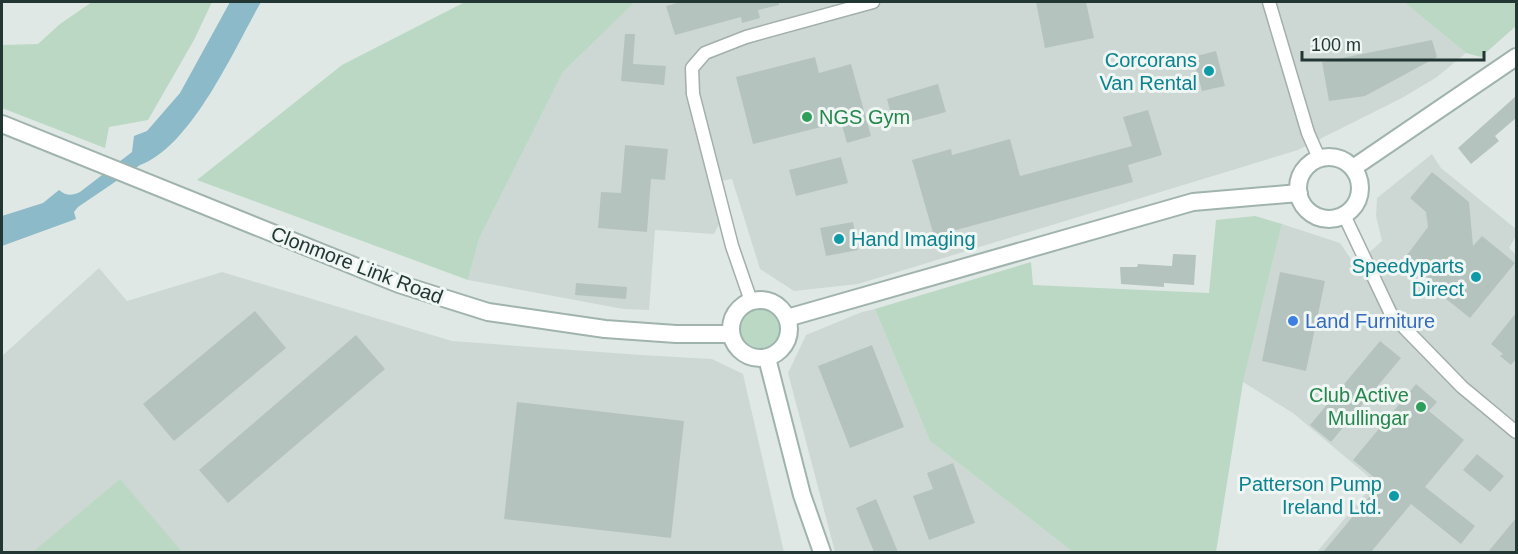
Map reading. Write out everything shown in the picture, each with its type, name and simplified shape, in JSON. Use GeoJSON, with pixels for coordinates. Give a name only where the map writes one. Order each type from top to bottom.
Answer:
{"type":"FeatureCollection","features":[{"type":"Feature","properties":{"kind":"main road"},"geometry":{"type":"LineString","coordinates":[[1353,168],[1516,57]]}},
{"type":"Feature","properties":{"kind":"main road","name":"Clonmore Link Road"},"geometry":{"type":"LineString","coordinates":[[2,124],[399,284],[488,312],[605,329],[676,334],[730,334]]}},
{"type":"Feature","properties":{"kind":"main road"},"geometry":{"type":"LineString","coordinates":[[1338,158],[1353,168],[1360,184],[1360,193],[1352,209],[1335,218],[1316,216],[1308,210],[1299,193],[1299,184],[1305,168],[1319,159],[1338,158]]}},
{"type":"Feature","properties":{"kind":"main road"},"geometry":{"type":"LineString","coordinates":[[787,318],[1193,202],[1299,193]]}},
{"type":"Feature","properties":{"kind":"main road"},"geometry":{"type":"LineString","coordinates":[[752,301],[768,301],[776,305],[787,318],[788,338],[776,354],[767,358],[757,359],[740,351],[730,334],[733,317],[744,304],[752,301]]}},
{"type":"Feature","properties":{"kind":"main road"},"geometry":{"type":"LineString","coordinates":[[767,358],[802,495],[822,552]]}},
{"type":"Feature","properties":{"kind":"street"},"geometry":{"type":"LineString","coordinates":[[752,301],[732,246],[693,93],[692,68],[705,53],[746,37],[873,2]]}},
{"type":"Feature","properties":{"kind":"street"},"geometry":{"type":"LineString","coordinates":[[1269,2],[1308,133],[1319,159]]}},
{"type":"Feature","properties":{"kind":"street"},"geometry":{"type":"LineString","coordinates":[[1344,214],[1391,314],[1462,387],[1516,432]]}},
{"type":"Feature","properties":{"kind":"shaded area"},"geometry":{"type":"Polygon","coordinates":[[[635,2],[1404,2],[1466,53],[1437,77],[1402,98],[1298,150],[858,284],[794,291],[760,269],[732,179],[711,183],[722,218],[714,234],[655,230],[649,310],[623,309],[468,280],[479,239],[563,72],[635,2]]]}},
{"type":"Feature","properties":{"kind":"shaded area"},"geometry":{"type":"Polygon","coordinates":[[[1432,154],[1441,168],[1516,229],[1516,236],[1509,248],[1516,255],[1516,552],[1317,552],[1375,482],[1293,413],[1243,382],[1282,224],[1340,243],[1355,265],[1382,241],[1376,216],[1377,198],[1432,154]]]}},
{"type":"Feature","properties":{"kind":"shaded area"},"geometry":{"type":"Polygon","coordinates":[[[99,268],[127,301],[222,272],[452,341],[712,359],[743,374],[784,552],[2,552],[2,356],[99,268]]]}},
{"type":"Feature","properties":{"kind":"shaded area"},"geometry":{"type":"Polygon","coordinates":[[[875,309],[930,441],[1073,552],[835,552],[788,373],[806,335],[875,309]]]}},
{"type":"Feature","properties":{"kind":"green space"},"geometry":{"type":"Polygon","coordinates":[[[92,2],[212,2],[194,40],[148,120],[109,127],[105,148],[2,108],[2,45],[38,44],[60,24],[92,2]]]}},
{"type":"Feature","properties":{"kind":"green space"},"geometry":{"type":"Polygon","coordinates":[[[465,2],[635,2],[563,72],[479,239],[468,280],[197,180],[342,65],[465,2]]]}},
{"type":"Feature","properties":{"kind":"green space"},"geometry":{"type":"Polygon","coordinates":[[[1404,2],[1516,2],[1516,26],[1481,57],[1466,53],[1404,2]]]}},
{"type":"Feature","properties":{"kind":"green space"},"geometry":{"type":"Polygon","coordinates":[[[1255,216],[1282,224],[1243,382],[1216,552],[1073,552],[930,441],[875,309],[1031,262],[1033,285],[1209,293],[1216,220],[1255,216]]]}},
{"type":"Feature","properties":{"kind":"green space"},"geometry":{"type":"Polygon","coordinates":[[[759,307],[768,308],[775,313],[780,320],[780,338],[775,345],[768,350],[759,351],[750,350],[743,345],[738,338],[737,329],[738,320],[743,313],[750,308],[759,307]]]}},
{"type":"Feature","properties":{"kind":"green space"},"geometry":{"type":"Polygon","coordinates":[[[120,479],[182,552],[33,552],[120,479]]]}},
{"type":"Feature","properties":{"kind":"water"},"geometry":{"type":"Polygon","coordinates":[[[230,2],[261,2],[210,94],[177,138],[159,154],[78,207],[74,212],[76,219],[2,246],[2,216],[43,203],[59,190],[69,195],[80,192],[132,152],[134,136],[147,131],[180,93],[230,2]]]}},
{"type":"Feature","properties":{"kind":"building"},"geometry":{"type":"Polygon","coordinates":[[[681,2],[779,2],[779,5],[758,10],[760,18],[742,23],[741,17],[675,35],[666,6],[681,2]]]}},
{"type":"Feature","properties":{"kind":"building"},"geometry":{"type":"Polygon","coordinates":[[[1036,2],[1086,2],[1094,38],[1045,48],[1036,2]]]}},
{"type":"Feature","properties":{"kind":"building"},"geometry":{"type":"Polygon","coordinates":[[[625,34],[635,34],[633,64],[666,66],[664,85],[621,81],[625,34]]]}},
{"type":"Feature","properties":{"kind":"building"},"geometry":{"type":"Polygon","coordinates":[[[1432,40],[1437,57],[1365,96],[1329,101],[1322,62],[1432,40]]]}},
{"type":"Feature","properties":{"kind":"building","name":"Corcorans Van Rental"},"geometry":{"type":"Polygon","coordinates":[[[1216,51],[1225,86],[1202,91],[1193,57],[1216,51]]]}},
{"type":"Feature","properties":{"kind":"building"},"geometry":{"type":"Polygon","coordinates":[[[815,57],[819,73],[851,64],[871,136],[847,143],[841,122],[753,144],[736,77],[815,57]]]}},
{"type":"Feature","properties":{"kind":"building"},"geometry":{"type":"Polygon","coordinates":[[[938,84],[946,112],[894,126],[887,99],[938,84]]]}},
{"type":"Feature","properties":{"kind":"building"},"geometry":{"type":"Polygon","coordinates":[[[1516,96],[1516,118],[1495,136],[1499,141],[1471,164],[1458,148],[1516,96]]]}},
{"type":"Feature","properties":{"kind":"building"},"geometry":{"type":"Polygon","coordinates":[[[1148,110],[1162,155],[1128,165],[1133,182],[934,236],[912,160],[951,149],[952,155],[1010,139],[1020,176],[1132,146],[1123,117],[1148,110]]]}},
{"type":"Feature","properties":{"kind":"building"},"geometry":{"type":"Polygon","coordinates":[[[625,145],[668,149],[665,180],[651,179],[647,232],[598,228],[601,192],[621,193],[625,145]]]}},
{"type":"Feature","properties":{"kind":"building"},"geometry":{"type":"Polygon","coordinates":[[[841,157],[848,183],[796,196],[789,170],[841,157]]]}},
{"type":"Feature","properties":{"kind":"building"},"geometry":{"type":"Polygon","coordinates":[[[1432,172],[1469,202],[1473,246],[1482,236],[1515,263],[1470,318],[1436,291],[1440,287],[1415,268],[1418,264],[1407,255],[1428,227],[1426,212],[1410,198],[1432,172]]]}},
{"type":"Feature","properties":{"kind":"building","name":"Hand Imaging"},"geometry":{"type":"Polygon","coordinates":[[[853,222],[858,250],[826,256],[820,228],[853,222]]]}},
{"type":"Feature","properties":{"kind":"building"},"geometry":{"type":"Polygon","coordinates":[[[1173,254],[1196,255],[1194,285],[1164,283],[1164,287],[1121,284],[1120,267],[1137,267],[1138,264],[1172,266],[1173,254]]]}},
{"type":"Feature","properties":{"kind":"building","name":"Land Furniture"},"geometry":{"type":"Polygon","coordinates":[[[1280,272],[1325,281],[1306,371],[1262,361],[1280,272]]]}},
{"type":"Feature","properties":{"kind":"building"},"geometry":{"type":"Polygon","coordinates":[[[576,283],[627,287],[626,299],[575,295],[576,283]]]}},
{"type":"Feature","properties":{"kind":"building"},"geometry":{"type":"Polygon","coordinates":[[[255,311],[286,348],[174,441],[143,404],[255,311]]]}},
{"type":"Feature","properties":{"kind":"building"},"geometry":{"type":"Polygon","coordinates":[[[1516,313],[1516,359],[1511,365],[1491,344],[1516,313]]]}},
{"type":"Feature","properties":{"kind":"building"},"geometry":{"type":"Polygon","coordinates":[[[356,335],[385,369],[228,503],[199,470],[356,335]]]}},
{"type":"Feature","properties":{"kind":"building"},"geometry":{"type":"Polygon","coordinates":[[[1380,341],[1401,358],[1331,442],[1310,425],[1380,341]]]}},
{"type":"Feature","properties":{"kind":"building"},"geometry":{"type":"Polygon","coordinates":[[[872,345],[904,427],[850,448],[818,366],[872,345]]]}},
{"type":"Feature","properties":{"kind":"building"},"geometry":{"type":"Polygon","coordinates":[[[1416,384],[1437,402],[1429,411],[1464,440],[1425,487],[1475,526],[1461,544],[1411,504],[1371,552],[1323,552],[1381,483],[1353,460],[1416,384]]]}},
{"type":"Feature","properties":{"kind":"building"},"geometry":{"type":"Polygon","coordinates":[[[517,402],[684,421],[671,538],[504,519],[517,402]]]}},
{"type":"Feature","properties":{"kind":"building"},"geometry":{"type":"Polygon","coordinates":[[[1477,454],[1504,476],[1490,492],[1463,470],[1477,454]]]}},
{"type":"Feature","properties":{"kind":"building"},"geometry":{"type":"Polygon","coordinates":[[[953,463],[975,523],[929,540],[913,496],[933,489],[927,473],[953,463]]]}},
{"type":"Feature","properties":{"kind":"building"},"geometry":{"type":"Polygon","coordinates":[[[876,499],[898,552],[874,552],[856,508],[876,499]]]}},
{"type":"Feature","properties":{"kind":"building"},"geometry":{"type":"Polygon","coordinates":[[[1516,518],[1516,552],[1488,552],[1516,518]]]}},
{"type":"Feature","properties":{"kind":"place","name":"Corcorans Van Rental"},"geometry":{"type":"Point","coordinates":[1209,71]}},
{"type":"Feature","properties":{"kind":"place","name":"NGS Gym"},"geometry":{"type":"Point","coordinates":[807,117]}},
{"type":"Feature","properties":{"kind":"place","name":"Hand Imaging"},"geometry":{"type":"Point","coordinates":[839,239]}},
{"type":"Feature","properties":{"kind":"place","name":"Speedyparts Direct"},"geometry":{"type":"Point","coordinates":[1476,277]}},
{"type":"Feature","properties":{"kind":"place","name":"Land Furniture"},"geometry":{"type":"Point","coordinates":[1293,321]}},
{"type":"Feature","properties":{"kind":"place","name":"Club Active Mullingar"},"geometry":{"type":"Point","coordinates":[1421,407]}},
{"type":"Feature","properties":{"kind":"place","name":"Patterson Pump Ireland Ltd."},"geometry":{"type":"Point","coordinates":[1394,496]}}]}
